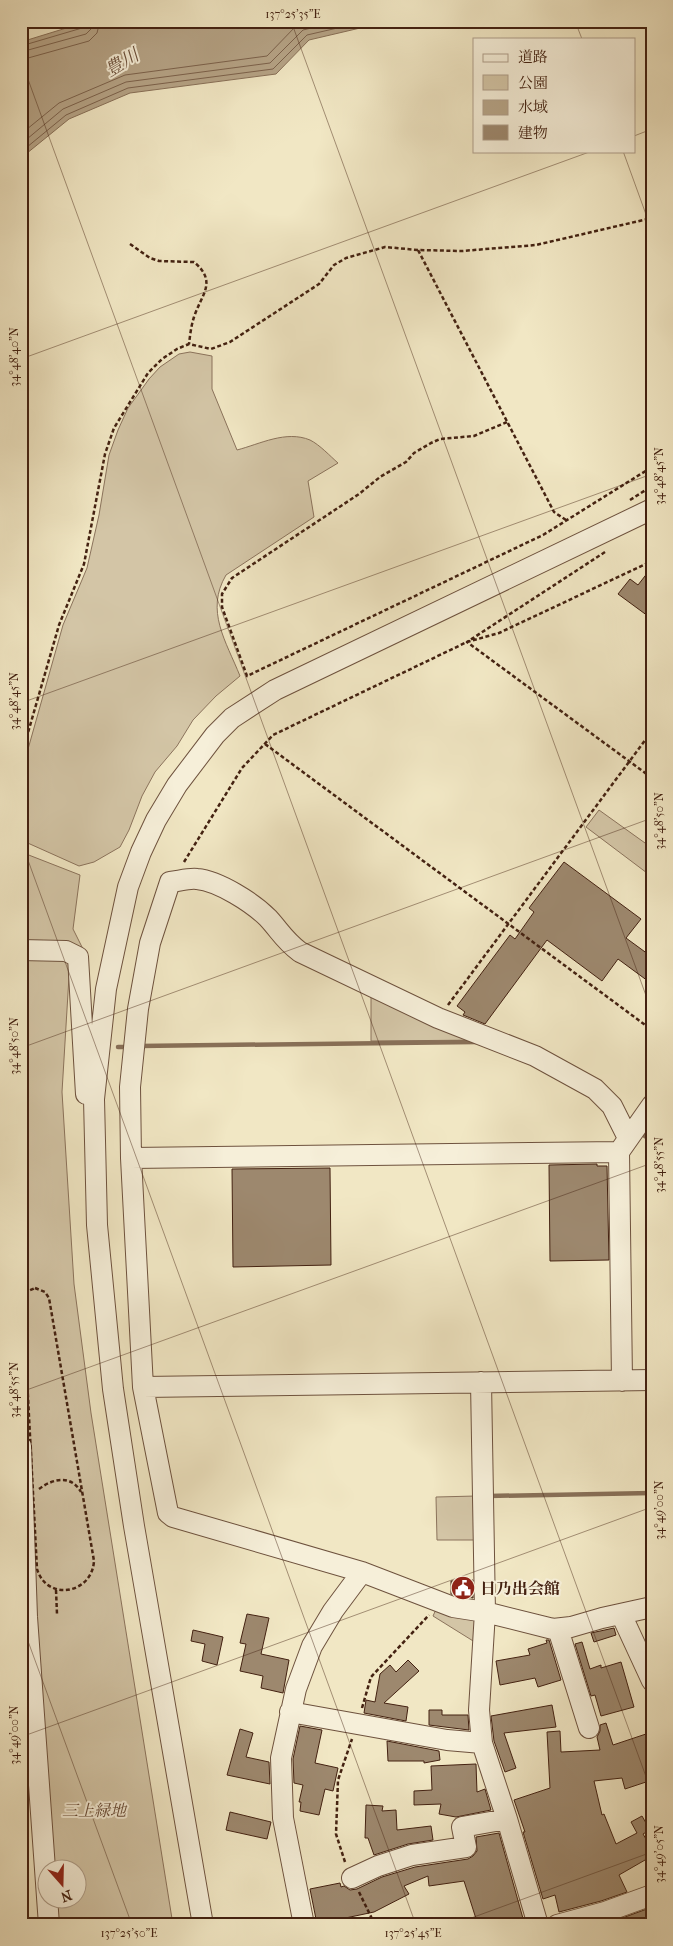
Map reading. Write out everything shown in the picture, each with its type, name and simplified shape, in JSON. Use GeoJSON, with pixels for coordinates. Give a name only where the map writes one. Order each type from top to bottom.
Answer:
{"type":"FeatureCollection","features":[{"type":"Feature","properties":{"kind":"street"},"geometry":{"type":"LineString","coordinates":[[203,1925],[134,1526],[113,1389],[97,1226],[94,1099],[106,989],[128,887],[141,852],[156,820],[182,778],[215,735],[232,718],[275,690],[652,509]]}},
{"type":"Feature","properties":{"kind":"street"},"geometry":{"type":"LineString","coordinates":[[622,1381],[624,1145],[612,1106],[595,1089],[535,1056],[438,1018],[300,952],[286,942],[267,917],[228,890],[197,879],[170,882],[150,943],[138,1008],[130,1087],[131,1158],[143,1387],[168,1513],[173,1518],[362,1572],[454,1607],[485,1612],[532,1625],[558,1629],[652,1607]]}},
{"type":"Feature","properties":{"kind":"street"},"geometry":{"type":"LineString","coordinates":[[21,950],[66,951],[78,957],[85,1092],[94,1099]]}},
{"type":"Feature","properties":{"kind":"street"},"geometry":{"type":"LineString","coordinates":[[624,1145],[652,1105]]}},
{"type":"Feature","properties":{"kind":"street"},"geometry":{"type":"LineString","coordinates":[[131,1158],[624,1145]]}},
{"type":"Feature","properties":{"kind":"street"},"geometry":{"type":"LineString","coordinates":[[143,1387],[652,1380]]}},
{"type":"Feature","properties":{"kind":"street"},"geometry":{"type":"LineString","coordinates":[[481,1382],[485,1612],[480,1710],[482,1743],[507,1819],[538,1925]]}},
{"type":"Feature","properties":{"kind":"street"},"geometry":{"type":"LineString","coordinates":[[21,1446],[31,1682],[49,1925]]}},
{"type":"Feature","properties":{"kind":"street"},"geometry":{"type":"LineString","coordinates":[[304,1925],[283,1818],[281,1758],[296,1689],[312,1646],[333,1611],[362,1572]]}},
{"type":"Feature","properties":{"kind":"street"},"geometry":{"type":"LineString","coordinates":[[621,1614],[652,1681]]}},
{"type":"Feature","properties":{"kind":"street"},"geometry":{"type":"LineString","coordinates":[[558,1629],[589,1728]]}},
{"type":"Feature","properties":{"kind":"street"},"geometry":{"type":"LineString","coordinates":[[290,1712],[447,1740],[482,1743]]}},
{"type":"Feature","properties":{"kind":"street"},"geometry":{"type":"LineString","coordinates":[[352,1878],[378,1866],[412,1855],[466,1847],[462,1827],[507,1819]]}},
{"type":"Feature","properties":{"kind":"street"},"geometry":{"type":"LineString","coordinates":[[557,1925],[607,1918],[652,1895]]}},
{"type":"Feature","properties":{"kind":"path"},"geometry":{"type":"LineString","coordinates":[[21,757],[59,625],[84,564],[105,454],[114,428],[148,373],[162,359],[189,344],[211,349],[230,342],[319,284],[334,265],[346,258],[385,248],[462,251],[536,245],[652,218]]}},
{"type":"Feature","properties":{"kind":"path"},"geometry":{"type":"LineString","coordinates":[[130,244],[150,258],[169,262],[194,262],[203,270],[206,278],[205,292],[194,316],[189,344]]}},
{"type":"Feature","properties":{"kind":"path"},"geometry":{"type":"LineString","coordinates":[[418,250],[554,512],[566,520]]}},
{"type":"Feature","properties":{"kind":"path"},"geometry":{"type":"LineString","coordinates":[[507,422],[474,436],[440,439],[431,443],[414,453],[406,462],[380,477],[359,494],[232,578],[222,594],[222,607],[247,676],[543,535],[652,467]]}},
{"type":"Feature","properties":{"kind":"path"},"geometry":{"type":"LineString","coordinates":[[170,882],[204,833],[242,768],[266,744],[272,735],[467,642],[608,550]]}},
{"type":"Feature","properties":{"kind":"path"},"geometry":{"type":"LineString","coordinates":[[467,642],[499,633],[652,561]]}},
{"type":"Feature","properties":{"kind":"path"},"geometry":{"type":"LineString","coordinates":[[467,642],[652,778]]}},
{"type":"Feature","properties":{"kind":"path"},"geometry":{"type":"LineString","coordinates":[[438,1018],[652,731]]}},
{"type":"Feature","properties":{"kind":"path"},"geometry":{"type":"LineString","coordinates":[[266,744],[652,1030]]}},
{"type":"Feature","properties":{"kind":"path"},"geometry":{"type":"LineString","coordinates":[[34,1288],[45,1292],[49,1298],[83,1495],[94,1569],[86,1582],[78,1588],[56,1590],[43,1582],[37,1569],[23,1302],[26,1292],[34,1288]]}},
{"type":"Feature","properties":{"kind":"path"},"geometry":{"type":"LineString","coordinates":[[33,1499],[38,1489],[52,1481],[62,1479],[72,1482],[83,1495]]}},
{"type":"Feature","properties":{"kind":"path"},"geometry":{"type":"LineString","coordinates":[[56,1590],[57,1614]]}},
{"type":"Feature","properties":{"kind":"path"},"geometry":{"type":"LineString","coordinates":[[375,1925],[352,1878],[336,1834],[338,1780],[371,1676],[433,1611],[436,1600]]}},
{"type":"Feature","properties":{"kind":"green space"},"geometry":{"type":"Polygon","coordinates":[[[190,352],[212,356],[212,389],[237,450],[282,437],[301,437],[314,442],[338,463],[308,481],[314,517],[226,575],[217,601],[218,614],[224,638],[240,676],[216,696],[193,720],[177,746],[155,772],[142,796],[129,830],[120,847],[94,862],[79,866],[21,840],[21,774],[63,625],[87,568],[99,515],[109,455],[118,430],[128,408],[160,367],[179,354],[190,352]]]}},
{"type":"Feature","properties":{"kind":"green space"},"geometry":{"type":"Polygon","coordinates":[[[599,810],[652,848],[651,876],[586,827],[599,810]]]}},
{"type":"Feature","properties":{"kind":"green space","name":"三上緑地"},"geometry":{"type":"Polygon","coordinates":[[[21,852],[80,875],[73,929],[86,955],[70,960],[62,1092],[74,1284],[91,1413],[173,1925],[41,1925],[40,1908],[88,1908],[88,1858],[38,1858],[38,1878],[21,1612],[21,852]]]}},
{"type":"Feature","properties":{"kind":"green space"},"geometry":{"type":"Polygon","coordinates":[[[371,991],[485,1040],[371,1041],[371,991]]]}},
{"type":"Feature","properties":{"kind":"green space"},"geometry":{"type":"Polygon","coordinates":[[[476,1496],[476,1540],[437,1540],[436,1497],[476,1496]]]}},
{"type":"Feature","properties":{"kind":"green space"},"geometry":{"type":"Polygon","coordinates":[[[438,1605],[479,1616],[478,1644],[433,1616],[438,1605]]]}},
{"type":"Feature","properties":{"kind":"water","name":"豊川"},"geometry":{"type":"Polygon","coordinates":[[[89,21],[390,21],[309,40],[276,74],[130,93],[69,119],[21,158],[21,42],[89,21]]]}},
{"type":"Feature","properties":{"kind":"building"},"geometry":{"type":"Polygon","coordinates":[[[652,567],[652,619],[618,594],[630,579],[638,585],[652,567]]]}},
{"type":"Feature","properties":{"kind":"building"},"geometry":{"type":"Polygon","coordinates":[[[564,862],[641,919],[626,938],[652,957],[652,984],[618,959],[602,981],[547,940],[485,1024],[463,1015],[465,1012],[457,1006],[510,935],[515,939],[534,912],[529,908],[564,862]]]}},
{"type":"Feature","properties":{"kind":"building"},"geometry":{"type":"Polygon","coordinates":[[[597,1164],[597,1166],[607,1166],[609,1260],[550,1261],[549,1165],[597,1164]]]}},
{"type":"Feature","properties":{"kind":"building"},"geometry":{"type":"Polygon","coordinates":[[[330,1168],[331,1265],[233,1267],[232,1169],[330,1168]]]}},
{"type":"Feature","properties":{"kind":"building","name":"日乃出会館"},"geometry":{"type":"Polygon","coordinates":[[[473,1580],[473,1598],[451,1594],[451,1581],[473,1580]]]}},
{"type":"Feature","properties":{"kind":"building"},"geometry":{"type":"Polygon","coordinates":[[[247,1614],[269,1618],[261,1654],[289,1660],[283,1693],[261,1688],[263,1676],[240,1671],[246,1644],[240,1643],[247,1614]]]}},
{"type":"Feature","properties":{"kind":"building"},"geometry":{"type":"Polygon","coordinates":[[[614,1628],[616,1635],[594,1642],[591,1633],[614,1628]]]}},
{"type":"Feature","properties":{"kind":"building"},"geometry":{"type":"Polygon","coordinates":[[[193,1630],[223,1637],[217,1665],[202,1661],[205,1644],[191,1641],[193,1630]]]}},
{"type":"Feature","properties":{"kind":"building"},"geometry":{"type":"Polygon","coordinates":[[[546,1640],[549,1640],[561,1680],[538,1687],[535,1678],[500,1685],[496,1661],[530,1655],[528,1649],[547,1643],[546,1640]]]}},
{"type":"Feature","properties":{"kind":"building"},"geometry":{"type":"Polygon","coordinates":[[[582,1642],[590,1669],[621,1662],[634,1707],[601,1716],[595,1695],[591,1696],[575,1644],[582,1642]]]}},
{"type":"Feature","properties":{"kind":"building"},"geometry":{"type":"Polygon","coordinates":[[[408,1660],[419,1671],[384,1703],[408,1707],[406,1721],[364,1713],[366,1700],[375,1702],[380,1674],[390,1665],[396,1672],[408,1660]]]}},
{"type":"Feature","properties":{"kind":"building"},"geometry":{"type":"Polygon","coordinates":[[[552,1705],[556,1727],[504,1733],[516,1768],[505,1772],[494,1741],[491,1716],[552,1705]]]}},
{"type":"Feature","properties":{"kind":"building"},"geometry":{"type":"Polygon","coordinates":[[[429,1710],[442,1710],[442,1715],[468,1715],[469,1730],[429,1725],[429,1710]]]}},
{"type":"Feature","properties":{"kind":"building"},"geometry":{"type":"Polygon","coordinates":[[[606,1723],[613,1745],[652,1732],[652,1780],[625,1789],[622,1778],[594,1781],[602,1815],[604,1814],[616,1844],[637,1833],[631,1822],[642,1816],[650,1830],[643,1834],[652,1849],[652,1856],[619,1875],[627,1892],[559,1912],[555,1895],[543,1899],[523,1832],[525,1832],[514,1800],[550,1788],[547,1732],[560,1731],[561,1752],[600,1750],[597,1737],[600,1725],[606,1723]]]}},
{"type":"Feature","properties":{"kind":"building"},"geometry":{"type":"Polygon","coordinates":[[[300,1726],[322,1730],[315,1763],[338,1768],[333,1791],[325,1789],[319,1815],[300,1811],[301,1802],[299,1802],[303,1785],[294,1783],[293,1759],[300,1726]]]}},
{"type":"Feature","properties":{"kind":"building"},"geometry":{"type":"Polygon","coordinates":[[[240,1729],[253,1733],[246,1757],[269,1762],[270,1784],[227,1775],[240,1729]]]}},
{"type":"Feature","properties":{"kind":"building"},"geometry":{"type":"Polygon","coordinates":[[[387,1741],[439,1751],[440,1760],[424,1763],[424,1761],[388,1761],[387,1741]]]}},
{"type":"Feature","properties":{"kind":"building"},"geometry":{"type":"Polygon","coordinates":[[[476,1764],[477,1792],[485,1789],[491,1810],[456,1817],[439,1814],[441,1804],[414,1805],[414,1791],[432,1790],[431,1766],[476,1764]]]}},
{"type":"Feature","properties":{"kind":"building"},"geometry":{"type":"Polygon","coordinates":[[[366,1805],[383,1806],[382,1811],[396,1810],[397,1830],[431,1826],[433,1840],[408,1844],[374,1855],[368,1838],[365,1838],[366,1805]]]}},
{"type":"Feature","properties":{"kind":"building"},"geometry":{"type":"Polygon","coordinates":[[[230,1812],[271,1822],[267,1839],[226,1830],[230,1812]]]}},
{"type":"Feature","properties":{"kind":"building"},"geometry":{"type":"Polygon","coordinates":[[[499,1833],[524,1922],[516,1925],[478,1925],[464,1881],[429,1886],[428,1876],[404,1886],[409,1894],[374,1912],[317,1924],[310,1889],[340,1883],[341,1887],[344,1886],[350,1890],[357,1889],[382,1877],[415,1867],[468,1859],[477,1851],[476,1837],[499,1833]]]}},
{"type":"Feature","properties":{"kind":"building"},"geometry":{"type":"Polygon","coordinates":[[[647,1909],[652,1925],[615,1925],[614,1921],[647,1909]]]}},
{"type":"Feature","properties":{"kind":"waterway"},"geometry":{"type":"LineString","coordinates":[[139,1046],[476,1042]]}},
{"type":"Feature","properties":{"kind":"waterway"},"geometry":{"type":"LineString","coordinates":[[118,1047],[129,1047]]}},
{"type":"Feature","properties":{"kind":"waterway"},"geometry":{"type":"LineString","coordinates":[[639,1132],[652,1141]]}},
{"type":"Feature","properties":{"kind":"waterway"},"geometry":{"type":"LineString","coordinates":[[488,1496],[652,1493]]}},
{"type":"Feature","properties":{"kind":"place","name":"日乃出会館"},"geometry":{"type":"Point","coordinates":[463,1588]}}]}
